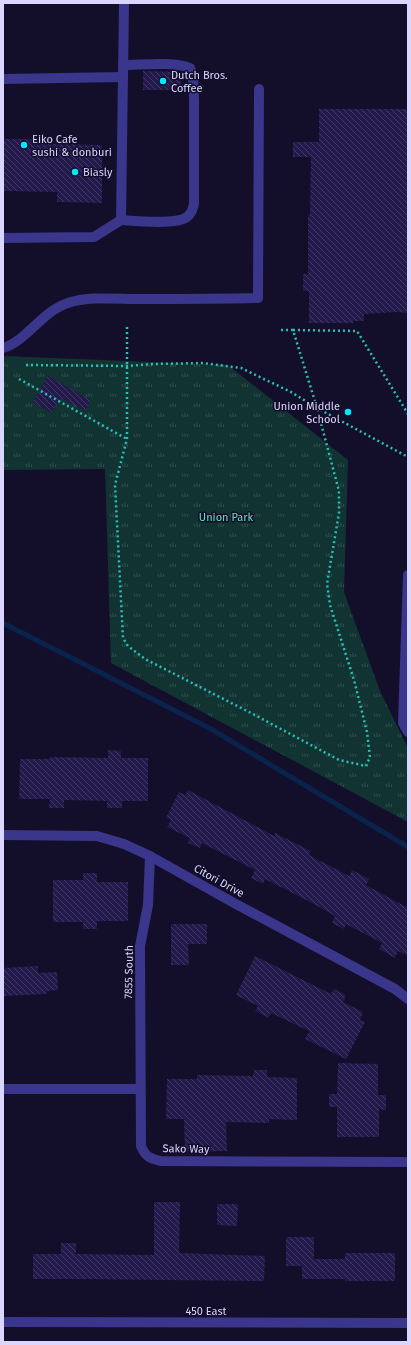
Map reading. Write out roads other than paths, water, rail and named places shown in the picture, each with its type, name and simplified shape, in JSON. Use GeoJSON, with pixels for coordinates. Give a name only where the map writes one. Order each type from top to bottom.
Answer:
{"type":"FeatureCollection","features":[{"type":"Feature","properties":{"kind":"street"},"geometry":{"type":"LineString","coordinates":[[121,220],[124,3]]}},
{"type":"Feature","properties":{"kind":"street"},"geometry":{"type":"LineString","coordinates":[[3,238],[94,237],[121,220],[177,221],[186,218],[192,211],[194,204],[194,100],[193,75],[190,68],[185,65],[175,64],[123,65]]}},
{"type":"Feature","properties":{"kind":"street"},"geometry":{"type":"LineString","coordinates":[[3,79],[123,77]]}},
{"type":"Feature","properties":{"kind":"street"},"geometry":{"type":"LineString","coordinates":[[3,348],[20,338],[55,309],[68,303],[94,299],[258,298],[259,89]]}},
{"type":"Feature","properties":{"kind":"street"},"geometry":{"type":"LineString","coordinates":[[408,575],[403,723],[408,732]]}},
{"type":"Feature","properties":{"kind":"street","name":"Citori Drive"},"geometry":{"type":"LineString","coordinates":[[3,835],[97,836],[124,844],[150,856],[241,907],[395,989],[408,999]]}},
{"type":"Feature","properties":{"kind":"street","name":"7855 South"},"geometry":{"type":"LineString","coordinates":[[140,1088],[140,946],[148,905],[150,856]]}},
{"type":"Feature","properties":{"kind":"street"},"geometry":{"type":"LineString","coordinates":[[3,1089],[140,1088]]}},
{"type":"Feature","properties":{"kind":"street","name":"Sako Way"},"geometry":{"type":"LineString","coordinates":[[140,1088],[140,1146],[144,1154],[151,1159],[168,1161],[408,1162]]}},
{"type":"Feature","properties":{"kind":"street","name":"450 East"},"geometry":{"type":"LineString","coordinates":[[3,1322],[408,1323]]}},
{"type":"Feature","properties":{"kind":"waterway"},"geometry":{"type":"LineString","coordinates":[[3,623],[211,729],[408,847]]}},
{"type":"Feature","properties":{"kind":"place","name":"Dutch Bros. Coffee"},"geometry":{"type":"Point","coordinates":[163,81]}},
{"type":"Feature","properties":{"kind":"place","name":"Eiko Cafe sushi & donburi"},"geometry":{"type":"Point","coordinates":[24,145]}},
{"type":"Feature","properties":{"kind":"place","name":"Biasly"},"geometry":{"type":"Point","coordinates":[75,172]}},
{"type":"Feature","properties":{"kind":"place","name":"Union Middle School"},"geometry":{"type":"Point","coordinates":[348,412]}},
{"type":"Feature","properties":{"kind":"park label","name":"Union Park"},"geometry":{"type":"Point","coordinates":[226,517]}}]}
